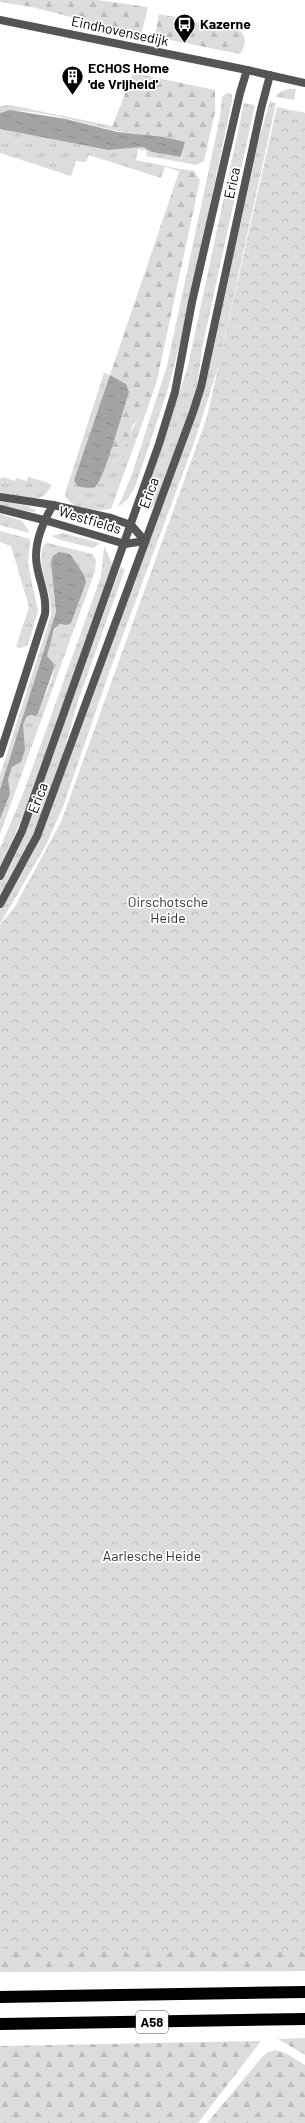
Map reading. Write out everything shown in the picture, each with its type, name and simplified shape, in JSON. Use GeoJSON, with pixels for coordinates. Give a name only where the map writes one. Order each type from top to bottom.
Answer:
{"type":"FeatureCollection","features":[{"type":"Feature","properties":{"kind":"highway","name":"A58"},"geometry":{"type":"LineString","coordinates":[[0,1997],[305,1992]]}},
{"type":"Feature","properties":{"kind":"highway","name":"A58"},"geometry":{"type":"LineString","coordinates":[[0,2024],[305,2019]]}},
{"type":"Feature","properties":{"kind":"street","name":"Eindhovensedijk"},"geometry":{"type":"LineString","coordinates":[[0,20],[305,83]]}},
{"type":"Feature","properties":{"kind":"street","name":"Erica"},"geometry":{"type":"LineString","coordinates":[[0,876],[22,831],[125,544],[175,392],[192,302],[240,93],[247,70]]}},
{"type":"Feature","properties":{"kind":"street","name":"Erica"},"geometry":{"type":"LineString","coordinates":[[0,904],[37,836],[201,387],[261,109],[270,75]]}},
{"type":"Feature","properties":{"kind":"street","name":"Westfields"},"geometry":{"type":"LineString","coordinates":[[0,497],[53,505],[131,525],[145,541]]}},
{"type":"Feature","properties":{"kind":"street","name":"Westfields"},"geometry":{"type":"LineString","coordinates":[[0,754],[45,614],[46,603],[36,566],[36,555],[44,520],[53,505]]}},
{"type":"Feature","properties":{"kind":"street","name":"Westfields"},"geometry":{"type":"LineString","coordinates":[[0,509],[44,520],[125,544],[145,541]]}},
{"type":"Feature","properties":{"kind":"green space"},"geometry":{"type":"Polygon","coordinates":[[[0,0],[97,0],[148,7],[141,35],[32,7],[0,2],[0,0]]]}},
{"type":"Feature","properties":{"kind":"green space"},"geometry":{"type":"Polygon","coordinates":[[[159,14],[235,30],[236,28],[240,30],[244,36],[244,47],[240,54],[155,37],[159,14]]]}},
{"type":"Feature","properties":{"kind":"green space"},"geometry":{"type":"Polygon","coordinates":[[[133,73],[215,90],[215,112],[204,161],[196,165],[181,162],[185,142],[111,130],[133,73]]]}},
{"type":"Feature","properties":{"kind":"green space"},"geometry":{"type":"Polygon","coordinates":[[[288,89],[296,89],[294,100],[275,97],[280,92],[288,89]]]}},
{"type":"Feature","properties":{"kind":"green space"},"geometry":{"type":"Polygon","coordinates":[[[227,93],[232,94],[232,101],[184,328],[168,389],[135,487],[128,499],[118,507],[131,477],[167,366],[220,117],[222,97],[227,93]]]}},
{"type":"Feature","properties":{"kind":"green space"},"geometry":{"type":"Polygon","coordinates":[[[270,101],[276,103],[219,364],[194,443],[110,670],[63,807],[46,845],[0,924],[0,910],[33,853],[52,807],[208,374],[259,139],[270,101]]]}},
{"type":"Feature","properties":{"kind":"green space"},"geometry":{"type":"Polygon","coordinates":[[[244,103],[255,105],[203,344],[196,392],[156,502],[151,509],[142,505],[188,366],[244,103]]]}},
{"type":"Feature","properties":{"kind":"green space"},"geometry":{"type":"Polygon","coordinates":[[[10,105],[112,126],[111,130],[71,119],[25,111],[0,113],[0,106],[10,105]]]}},
{"type":"Feature","properties":{"kind":"green space","name":"Aarlesche Heide"},"geometry":{"type":"Polygon","coordinates":[[[277,107],[305,113],[305,1952],[0,1949],[0,925],[14,908],[61,822],[207,417],[277,107]]]}},
{"type":"Feature","properties":{"kind":"green space"},"geometry":{"type":"Polygon","coordinates":[[[0,129],[108,150],[143,147],[152,152],[181,157],[181,162],[146,156],[147,151],[138,149],[136,160],[180,169],[179,171],[165,167],[161,178],[89,155],[86,162],[76,161],[71,176],[0,153],[0,129]]]}},
{"type":"Feature","properties":{"kind":"green space"},"geometry":{"type":"Polygon","coordinates":[[[180,169],[194,171],[200,180],[157,380],[147,410],[133,425],[124,448],[112,447],[126,384],[110,375],[180,169]]]}},
{"type":"Feature","properties":{"kind":"green space"},"geometry":{"type":"Polygon","coordinates":[[[104,373],[110,375],[74,480],[92,488],[112,447],[119,448],[123,444],[138,420],[147,410],[111,509],[99,510],[78,506],[72,503],[65,494],[104,373]]]}},
{"type":"Feature","properties":{"kind":"green space"},"geometry":{"type":"Polygon","coordinates":[[[3,477],[15,481],[16,478],[27,481],[28,477],[49,483],[51,486],[42,497],[28,499],[14,497],[0,494],[0,479],[3,477]]]}},
{"type":"Feature","properties":{"kind":"green space"},"geometry":{"type":"Polygon","coordinates":[[[0,501],[24,505],[36,510],[34,512],[0,507],[0,501]]]}},
{"type":"Feature","properties":{"kind":"green space"},"geometry":{"type":"Polygon","coordinates":[[[0,514],[22,521],[30,533],[0,525],[0,514]]]}},
{"type":"Feature","properties":{"kind":"green space"},"geometry":{"type":"Polygon","coordinates":[[[0,531],[30,539],[28,564],[38,611],[28,645],[21,648],[16,647],[29,607],[11,546],[0,542],[0,531]]]}},
{"type":"Feature","properties":{"kind":"green space"},"geometry":{"type":"Polygon","coordinates":[[[62,533],[100,543],[93,548],[57,539],[52,536],[62,533]]]}},
{"type":"Feature","properties":{"kind":"green space"},"geometry":{"type":"Polygon","coordinates":[[[48,543],[92,554],[96,560],[95,571],[0,834],[0,819],[10,794],[7,779],[12,767],[18,763],[24,721],[30,715],[34,716],[52,679],[54,665],[47,656],[53,633],[62,624],[85,578],[68,553],[51,561],[56,612],[0,789],[0,775],[51,615],[51,606],[42,562],[44,545],[48,543]]]}},
{"type":"Feature","properties":{"kind":"green space"},"geometry":{"type":"Polygon","coordinates":[[[104,546],[112,563],[112,567],[26,809],[0,868],[0,848],[23,794],[101,576],[104,546]]]}},
{"type":"Feature","properties":{"kind":"green space"},"geometry":{"type":"Polygon","coordinates":[[[120,568],[125,569],[77,704],[57,777],[29,845],[0,898],[0,882],[6,872],[73,699],[120,568]]]}},
{"type":"Feature","properties":{"kind":"green space"},"geometry":{"type":"Polygon","coordinates":[[[0,1866],[305,1889],[305,1971],[0,1972],[0,1866]]]}},
{"type":"Feature","properties":{"kind":"green space"},"geometry":{"type":"Polygon","coordinates":[[[305,2038],[305,2055],[278,2039],[305,2038]]]}},
{"type":"Feature","properties":{"kind":"green space"},"geometry":{"type":"Polygon","coordinates":[[[261,2041],[198,2123],[0,2123],[0,2046],[261,2041]]]}},
{"type":"Feature","properties":{"kind":"green space"},"geometry":{"type":"Polygon","coordinates":[[[276,2050],[287,2054],[305,2065],[305,2123],[207,2123],[262,2057],[268,2052],[276,2050]]]}},
{"type":"Feature","properties":{"kind":"water"},"geometry":{"type":"Polygon","coordinates":[[[10,110],[66,119],[117,132],[164,137],[185,142],[181,157],[152,152],[143,147],[108,150],[0,129],[0,113],[10,110]]]}},
{"type":"Feature","properties":{"kind":"water"},"geometry":{"type":"Polygon","coordinates":[[[110,375],[126,384],[129,392],[99,482],[93,488],[77,486],[74,480],[110,375]]]}},
{"type":"Feature","properties":{"kind":"water"},"geometry":{"type":"Polygon","coordinates":[[[59,552],[70,554],[84,575],[86,582],[71,623],[67,625],[60,624],[54,629],[47,656],[54,664],[54,668],[38,713],[36,716],[30,715],[26,718],[23,725],[25,750],[21,762],[12,767],[8,779],[10,794],[0,819],[0,789],[56,612],[51,562],[53,556],[59,552]]]}},
{"type":"Feature","properties":{"kind":"place","name":"Kazerne"},"geometry":{"type":"Point","coordinates":[185,44]}},
{"type":"Feature","properties":{"kind":"place","name":"ECHOS Home 'de Vrijheid'"},"geometry":{"type":"Point","coordinates":[72,96]}},
{"type":"Feature","properties":{"kind":"park label","name":"Oirschotsche Heide"},"geometry":{"type":"Point","coordinates":[168,910]}}]}
